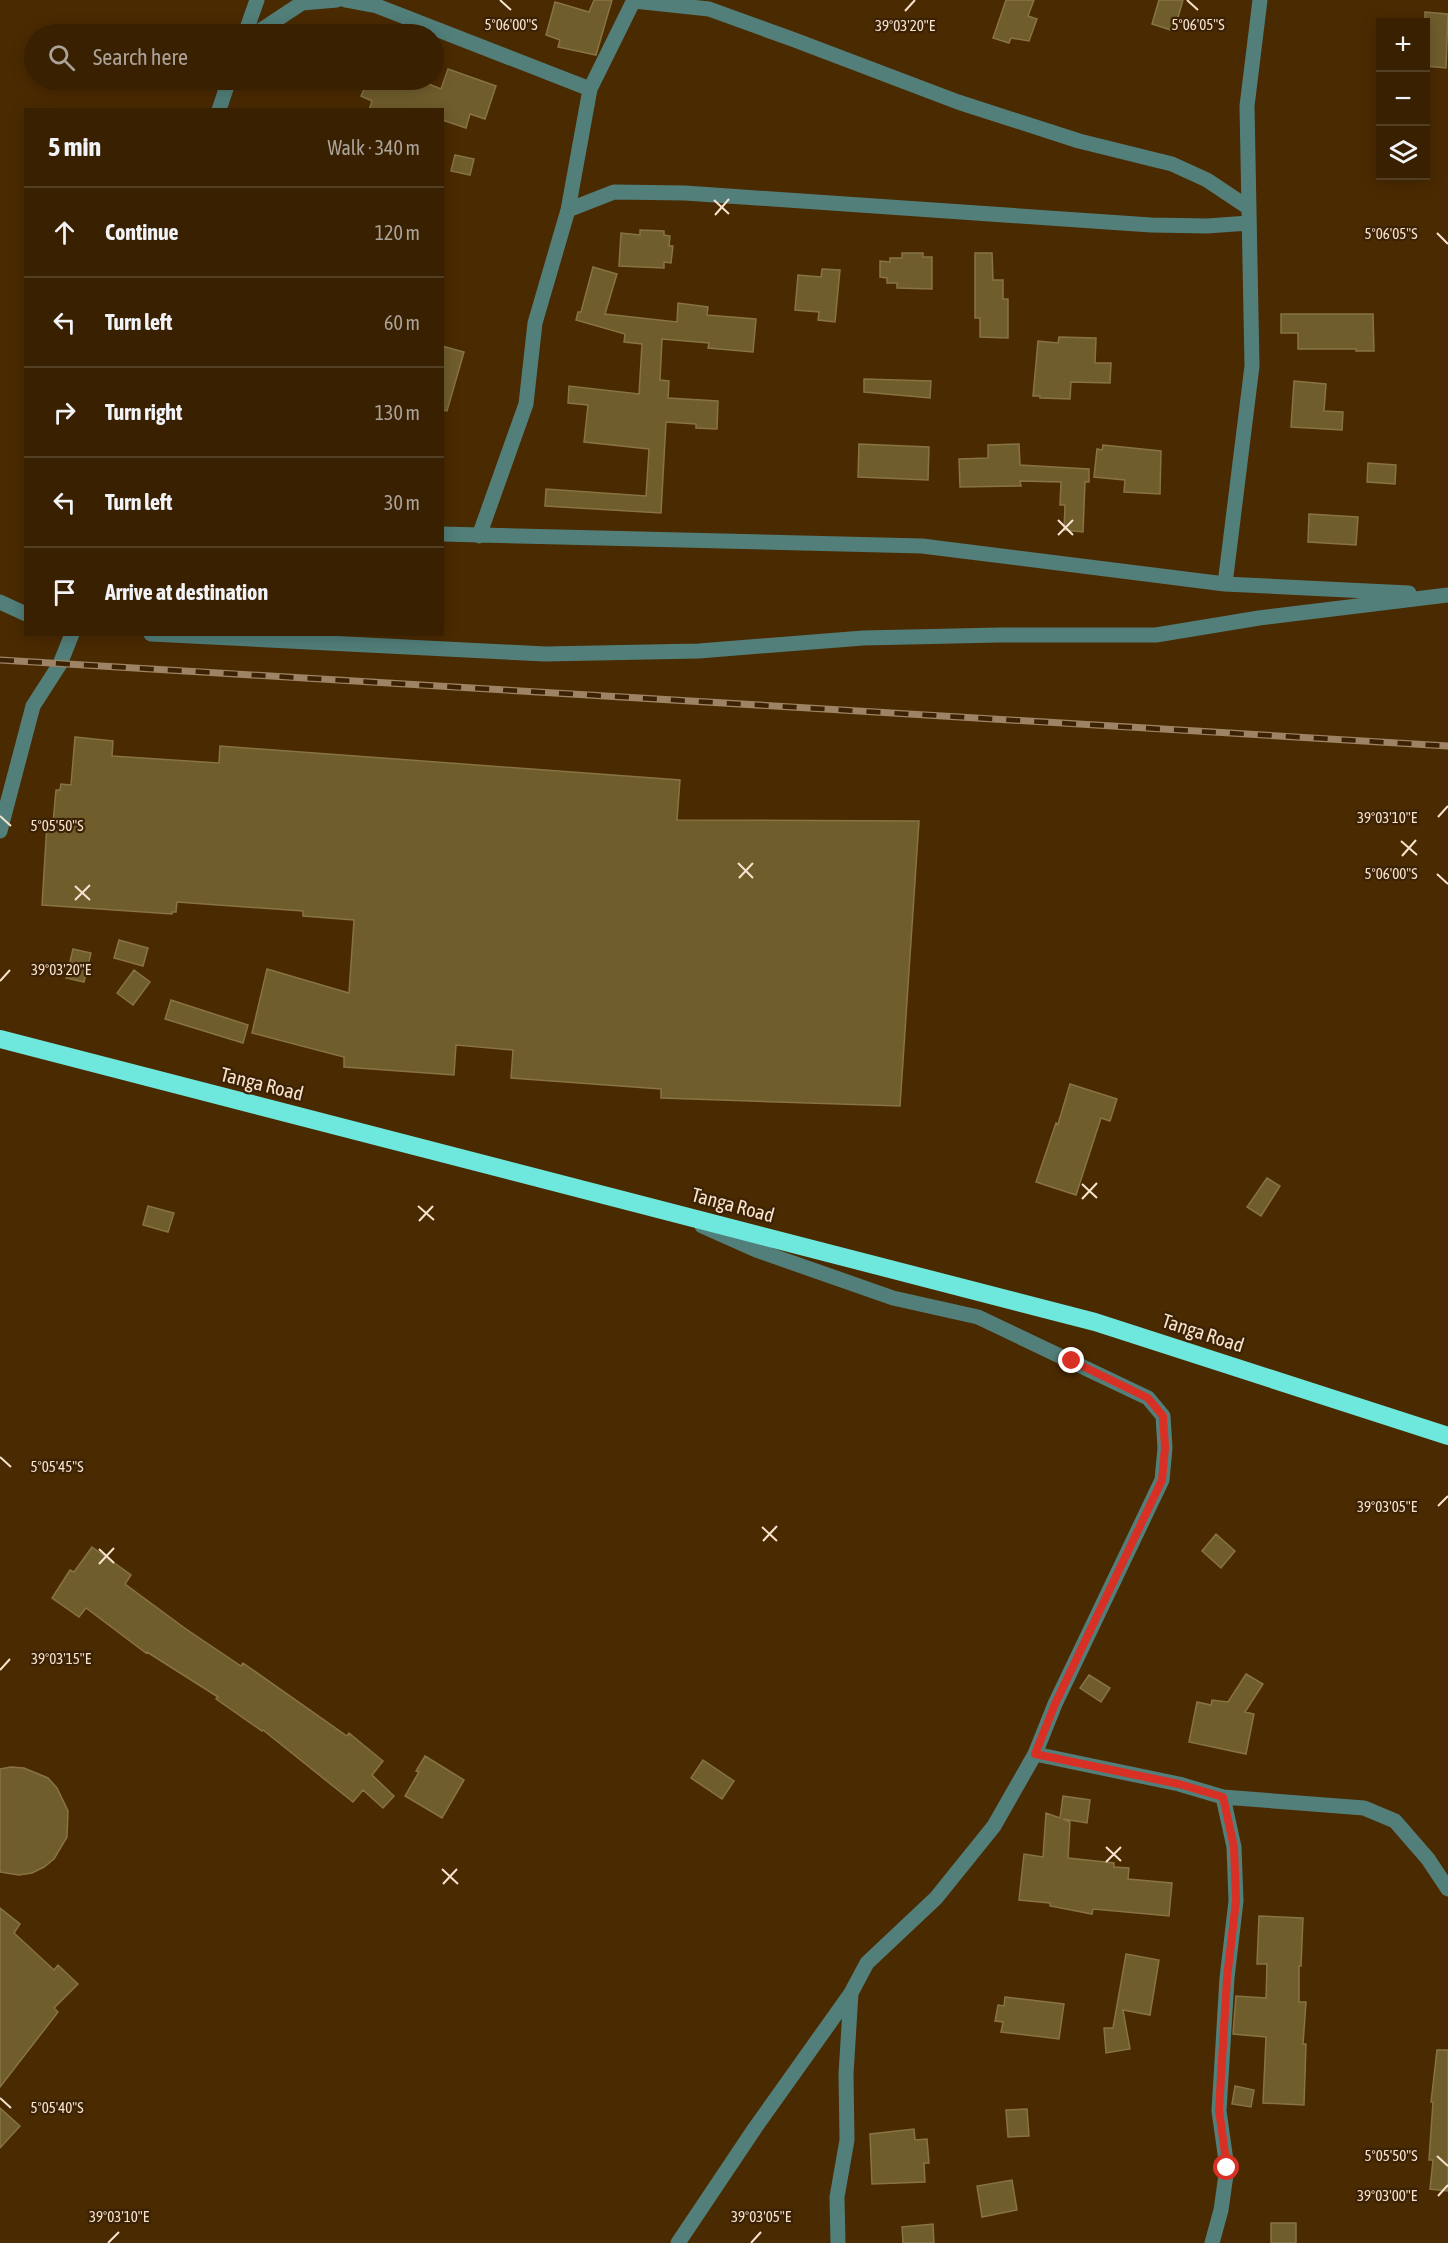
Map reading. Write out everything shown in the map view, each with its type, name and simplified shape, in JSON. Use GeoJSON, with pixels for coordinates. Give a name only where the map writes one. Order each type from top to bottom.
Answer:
{"type":"FeatureCollection","features":[{"type":"Feature","properties":{"kind":"highway","name":"Tanga Road"},"geometry":{"type":"LineString","coordinates":[[0,1039],[1095,1322],[1448,1436]]}},
{"type":"Feature","properties":{"kind":"street"},"geometry":{"type":"LineString","coordinates":[[249,24],[257,0]]}},
{"type":"Feature","properties":{"kind":"street"},"geometry":{"type":"LineString","coordinates":[[270,24],[302,3],[336,0]]}},
{"type":"Feature","properties":{"kind":"street"},"geometry":{"type":"LineString","coordinates":[[345,0],[377,6],[424,24]]}},
{"type":"Feature","properties":{"kind":"street"},"geometry":{"type":"LineString","coordinates":[[1225,584],[1252,366],[1246,106],[1260,0]]}},
{"type":"Feature","properties":{"kind":"street"},"geometry":{"type":"LineString","coordinates":[[479,536],[526,404],[534,323],[568,210],[590,88],[634,1],[709,9],[958,102],[1079,141],[1172,164],[1207,180],[1249,215]]}},
{"type":"Feature","properties":{"kind":"street"},"geometry":{"type":"LineString","coordinates":[[444,32],[590,88]]}},
{"type":"Feature","properties":{"kind":"street"},"geometry":{"type":"LineString","coordinates":[[220,108],[226,90]]}},
{"type":"Feature","properties":{"kind":"street"},"geometry":{"type":"LineString","coordinates":[[568,210],[614,192],[685,193],[1151,225],[1207,226],[1249,215]]}},
{"type":"Feature","properties":{"kind":"street"},"geometry":{"type":"LineString","coordinates":[[444,534],[922,546],[1225,584],[1448,595]]}},
{"type":"Feature","properties":{"kind":"street"},"geometry":{"type":"LineString","coordinates":[[190,636],[545,654],[699,651],[863,638],[1156,635],[1259,618],[1448,595]]}},
{"type":"Feature","properties":{"kind":"street"},"geometry":{"type":"LineString","coordinates":[[0,602],[24,613]]}},
{"type":"Feature","properties":{"kind":"street"},"geometry":{"type":"LineString","coordinates":[[0,831],[33,706],[60,664],[71,636]]}},
{"type":"Feature","properties":{"kind":"street"},"geometry":{"type":"LineString","coordinates":[[672,1213],[756,1250],[893,1298],[978,1317],[1148,1398],[1163,1416],[1165,1448],[1162,1480],[1055,1704],[1035,1754],[994,1826],[936,1898],[867,1963],[851,1993],[755,2128],[678,2243]]}},
{"type":"Feature","properties":{"kind":"street"},"geometry":{"type":"LineString","coordinates":[[1035,1754],[1179,1784],[1223,1797],[1364,1808],[1395,1821],[1428,1859],[1448,1889]]}},
{"type":"Feature","properties":{"kind":"street"},"geometry":{"type":"LineString","coordinates":[[1212,2243],[1221,2210],[1227,2168],[1219,2110],[1227,1978],[1236,1901],[1234,1847],[1223,1797]]}},
{"type":"Feature","properties":{"kind":"street"},"geometry":{"type":"LineString","coordinates":[[838,2243],[837,2197],[847,2140],[846,2074],[851,1993]]}},
{"type":"Feature","properties":{"kind":"building"},"geometry":{"type":"Polygon","coordinates":[[[594,0],[612,0],[596,55],[558,47],[560,40],[546,35],[555,2],[589,12],[594,0]]]}},
{"type":"Feature","properties":{"kind":"building"},"geometry":{"type":"Polygon","coordinates":[[[1006,0],[1034,0],[1028,16],[1037,19],[1029,41],[1011,38],[1009,43],[993,38],[1006,0]]]}},
{"type":"Feature","properties":{"kind":"building"},"geometry":{"type":"Polygon","coordinates":[[[1159,0],[1183,0],[1174,31],[1152,24],[1159,0]]]}},
{"type":"Feature","properties":{"kind":"building"},"geometry":{"type":"Polygon","coordinates":[[[1425,12],[1448,14],[1446,68],[1430,66],[1430,18],[1425,18],[1425,12]]]}},
{"type":"Feature","properties":{"kind":"building"},"geometry":{"type":"Polygon","coordinates":[[[448,69],[496,86],[485,119],[470,114],[466,128],[444,121],[444,108],[370,108],[372,101],[361,96],[364,90],[444,90],[448,69]]]}},
{"type":"Feature","properties":{"kind":"building"},"geometry":{"type":"Polygon","coordinates":[[[455,155],[474,159],[470,175],[451,171],[455,155]]]}},
{"type":"Feature","properties":{"kind":"building"},"geometry":{"type":"Polygon","coordinates":[[[640,230],[664,231],[664,235],[670,236],[669,246],[673,246],[671,263],[664,262],[664,268],[619,266],[621,233],[640,235],[640,230]]]}},
{"type":"Feature","properties":{"kind":"building"},"geometry":{"type":"Polygon","coordinates":[[[902,253],[923,253],[923,257],[932,257],[932,289],[897,288],[897,283],[887,283],[887,278],[880,277],[880,261],[890,262],[890,258],[902,258],[902,253]]]}},
{"type":"Feature","properties":{"kind":"building"},"geometry":{"type":"Polygon","coordinates":[[[975,253],[992,253],[993,280],[1003,280],[1003,299],[1008,299],[1008,338],[980,337],[980,318],[975,318],[975,253]]]}},
{"type":"Feature","properties":{"kind":"building"},"geometry":{"type":"Polygon","coordinates":[[[593,267],[617,274],[605,314],[677,322],[678,303],[708,307],[707,315],[756,319],[753,352],[708,348],[709,343],[662,339],[660,380],[669,381],[668,398],[718,401],[717,429],[696,428],[696,424],[666,422],[661,513],[545,506],[546,489],[646,496],[649,449],[584,442],[588,405],[568,403],[569,386],[639,394],[642,344],[624,342],[625,334],[576,320],[578,312],[581,312],[593,267]]]}},
{"type":"Feature","properties":{"kind":"building"},"geometry":{"type":"Polygon","coordinates":[[[822,269],[840,270],[835,322],[818,320],[819,312],[795,310],[798,275],[821,277],[822,269]]]}},
{"type":"Feature","properties":{"kind":"building"},"geometry":{"type":"Polygon","coordinates":[[[1281,314],[1373,314],[1374,351],[1298,349],[1298,333],[1281,333],[1281,314]]]}},
{"type":"Feature","properties":{"kind":"building"},"geometry":{"type":"Polygon","coordinates":[[[1059,337],[1096,338],[1095,363],[1111,363],[1110,383],[1071,382],[1070,399],[1033,396],[1038,341],[1058,343],[1059,337]]]}},
{"type":"Feature","properties":{"kind":"building"},"geometry":{"type":"Polygon","coordinates":[[[444,347],[464,352],[447,411],[444,410],[444,347]]]}},
{"type":"Feature","properties":{"kind":"building"},"geometry":{"type":"Polygon","coordinates":[[[864,379],[931,381],[930,398],[864,392],[864,379]]]}},
{"type":"Feature","properties":{"kind":"building"},"geometry":{"type":"Polygon","coordinates":[[[1294,381],[1326,384],[1324,411],[1343,412],[1342,430],[1291,427],[1294,381]]]}},
{"type":"Feature","properties":{"kind":"building"},"geometry":{"type":"Polygon","coordinates":[[[859,444],[929,447],[928,480],[858,477],[859,444]]]}},
{"type":"Feature","properties":{"kind":"building"},"geometry":{"type":"Polygon","coordinates":[[[1019,444],[1020,465],[1089,469],[1089,482],[1085,482],[1083,532],[1064,530],[1065,505],[1060,505],[1061,482],[1020,481],[1021,486],[960,487],[959,459],[988,458],[988,445],[1019,444]]]}},
{"type":"Feature","properties":{"kind":"building"},"geometry":{"type":"Polygon","coordinates":[[[1103,445],[1161,451],[1160,494],[1124,492],[1125,480],[1094,477],[1097,449],[1102,450],[1103,445]]]}},
{"type":"Feature","properties":{"kind":"building"},"geometry":{"type":"Polygon","coordinates":[[[1368,463],[1396,465],[1395,484],[1367,482],[1368,463]]]}},
{"type":"Feature","properties":{"kind":"building"},"geometry":{"type":"Polygon","coordinates":[[[1309,514],[1358,517],[1356,545],[1308,542],[1309,514]]]}},
{"type":"Feature","properties":{"kind":"building"},"geometry":{"type":"Polygon","coordinates":[[[75,737],[113,741],[112,756],[219,763],[220,746],[680,780],[677,820],[919,821],[900,1106],[661,1098],[661,1089],[511,1078],[513,1050],[456,1045],[454,1075],[344,1067],[344,1057],[252,1033],[267,969],[349,993],[354,920],[303,916],[303,911],[177,902],[176,912],[172,914],[42,905],[47,823],[53,823],[56,790],[60,790],[61,784],[71,785],[75,737]]]}},
{"type":"Feature","properties":{"kind":"building"},"geometry":{"type":"Polygon","coordinates":[[[119,940],[148,948],[143,966],[114,958],[119,940]]]}},
{"type":"Feature","properties":{"kind":"building"},"geometry":{"type":"Polygon","coordinates":[[[73,949],[91,953],[84,982],[66,978],[73,949]]]}},
{"type":"Feature","properties":{"kind":"building"},"geometry":{"type":"Polygon","coordinates":[[[134,970],[150,982],[133,1005],[117,993],[134,970]]]}},
{"type":"Feature","properties":{"kind":"building"},"geometry":{"type":"Polygon","coordinates":[[[171,1000],[248,1025],[243,1043],[165,1019],[171,1000]]]}},
{"type":"Feature","properties":{"kind":"building"},"geometry":{"type":"Polygon","coordinates":[[[1070,1084],[1117,1099],[1110,1121],[1101,1118],[1076,1195],[1036,1182],[1070,1084]]]}},
{"type":"Feature","properties":{"kind":"building"},"geometry":{"type":"Polygon","coordinates":[[[1267,1178],[1280,1186],[1261,1216],[1247,1207],[1267,1178]]]}},
{"type":"Feature","properties":{"kind":"building"},"geometry":{"type":"Polygon","coordinates":[[[148,1206],[174,1213],[168,1232],[143,1225],[148,1206]]]}},
{"type":"Feature","properties":{"kind":"building"},"geometry":{"type":"Polygon","coordinates":[[[1216,1534],[1235,1551],[1221,1568],[1202,1551],[1216,1534]]]}},
{"type":"Feature","properties":{"kind":"building"},"geometry":{"type":"Polygon","coordinates":[[[92,1547],[131,1575],[125,1584],[186,1629],[241,1666],[243,1663],[347,1736],[349,1733],[383,1761],[372,1775],[394,1796],[383,1808],[363,1790],[353,1802],[263,1730],[216,1699],[218,1697],[146,1653],[86,1608],[79,1617],[52,1598],[70,1570],[74,1572],[92,1547]]]}},
{"type":"Feature","properties":{"kind":"building"},"geometry":{"type":"Polygon","coordinates":[[[1246,1674],[1263,1684],[1245,1712],[1254,1714],[1246,1754],[1189,1742],[1197,1702],[1211,1705],[1212,1700],[1228,1702],[1246,1674]]]}},
{"type":"Feature","properties":{"kind":"building"},"geometry":{"type":"Polygon","coordinates":[[[1089,1675],[1110,1688],[1101,1702],[1080,1688],[1089,1675]]]}},
{"type":"Feature","properties":{"kind":"building"},"geometry":{"type":"Polygon","coordinates":[[[425,1756],[464,1780],[442,1818],[405,1796],[425,1756]]]}},
{"type":"Feature","properties":{"kind":"building"},"geometry":{"type":"Polygon","coordinates":[[[703,1760],[734,1781],[722,1799],[691,1778],[703,1760]]]}},
{"type":"Feature","properties":{"kind":"building"},"geometry":{"type":"Polygon","coordinates":[[[24,1768],[48,1778],[57,1788],[68,1811],[67,1837],[54,1859],[32,1873],[19,1875],[0,1872],[0,1769],[24,1768]]]}},
{"type":"Feature","properties":{"kind":"building"},"geometry":{"type":"Polygon","coordinates":[[[1063,1796],[1090,1800],[1087,1823],[1063,1819],[1070,1822],[1068,1858],[1114,1863],[1114,1867],[1129,1868],[1128,1879],[1172,1883],[1169,1916],[1093,1909],[1092,1914],[1050,1906],[1050,1903],[1019,1900],[1024,1854],[1043,1857],[1046,1813],[1060,1818],[1063,1796]]]}},
{"type":"Feature","properties":{"kind":"building"},"geometry":{"type":"Polygon","coordinates":[[[0,1908],[20,1924],[14,1933],[54,1970],[58,1965],[78,1984],[54,2008],[58,2012],[0,2087],[0,1908]]]}},
{"type":"Feature","properties":{"kind":"building"},"geometry":{"type":"Polygon","coordinates":[[[1259,1916],[1303,1918],[1299,2002],[1306,2002],[1303,2044],[1306,2044],[1304,2105],[1263,2103],[1266,2037],[1233,2034],[1236,1996],[1266,1998],[1267,1964],[1257,1964],[1259,1916]]]}},
{"type":"Feature","properties":{"kind":"building"},"geometry":{"type":"Polygon","coordinates":[[[1126,1954],[1159,1960],[1150,2015],[1123,2010],[1130,2049],[1106,2053],[1104,2028],[1113,2028],[1126,1954]]]}},
{"type":"Feature","properties":{"kind":"building"},"geometry":{"type":"Polygon","coordinates":[[[1005,1997],[1064,2004],[1059,2039],[1001,2032],[1003,2022],[995,2021],[998,2005],[1004,2006],[1005,1997]]]}},
{"type":"Feature","properties":{"kind":"building"},"geometry":{"type":"Polygon","coordinates":[[[1437,2050],[1448,2050],[1448,2191],[1430,2189],[1433,2160],[1429,2160],[1433,2102],[1431,2102],[1437,2050]]]}},
{"type":"Feature","properties":{"kind":"building"},"geometry":{"type":"Polygon","coordinates":[[[1235,2086],[1254,2090],[1251,2107],[1232,2104],[1235,2086]]]}},
{"type":"Feature","properties":{"kind":"building"},"geometry":{"type":"Polygon","coordinates":[[[0,2108],[20,2126],[0,2148],[0,2108]]]}},
{"type":"Feature","properties":{"kind":"building"},"geometry":{"type":"Polygon","coordinates":[[[1027,2109],[1029,2136],[1008,2137],[1006,2110],[1027,2109]]]}},
{"type":"Feature","properties":{"kind":"building"},"geometry":{"type":"Polygon","coordinates":[[[914,2129],[915,2140],[927,2139],[929,2163],[924,2163],[925,2182],[872,2184],[870,2134],[914,2129]]]}},
{"type":"Feature","properties":{"kind":"building"},"geometry":{"type":"Polygon","coordinates":[[[1012,2180],[1017,2210],[982,2217],[977,2186],[1012,2180]]]}},
{"type":"Feature","properties":{"kind":"building"},"geometry":{"type":"Polygon","coordinates":[[[1271,2223],[1296,2223],[1296,2243],[1271,2243],[1271,2223]]]}},
{"type":"Feature","properties":{"kind":"building"},"geometry":{"type":"Polygon","coordinates":[[[933,2224],[934,2243],[903,2243],[902,2227],[933,2224]]]}},
{"type":"Feature","properties":{"kind":"railway"},"geometry":{"type":"LineString","coordinates":[[0,660],[1448,746]]}},
{"type":"Feature","properties":{"kind":"route"},"geometry":{"type":"LineString","coordinates":[[1072,1361],[1148,1398],[1163,1416],[1165,1448],[1162,1480],[1055,1704],[1035,1754],[1179,1784],[1223,1797],[1234,1847],[1236,1901],[1227,1978],[1219,2110],[1227,2168]]}}]}
